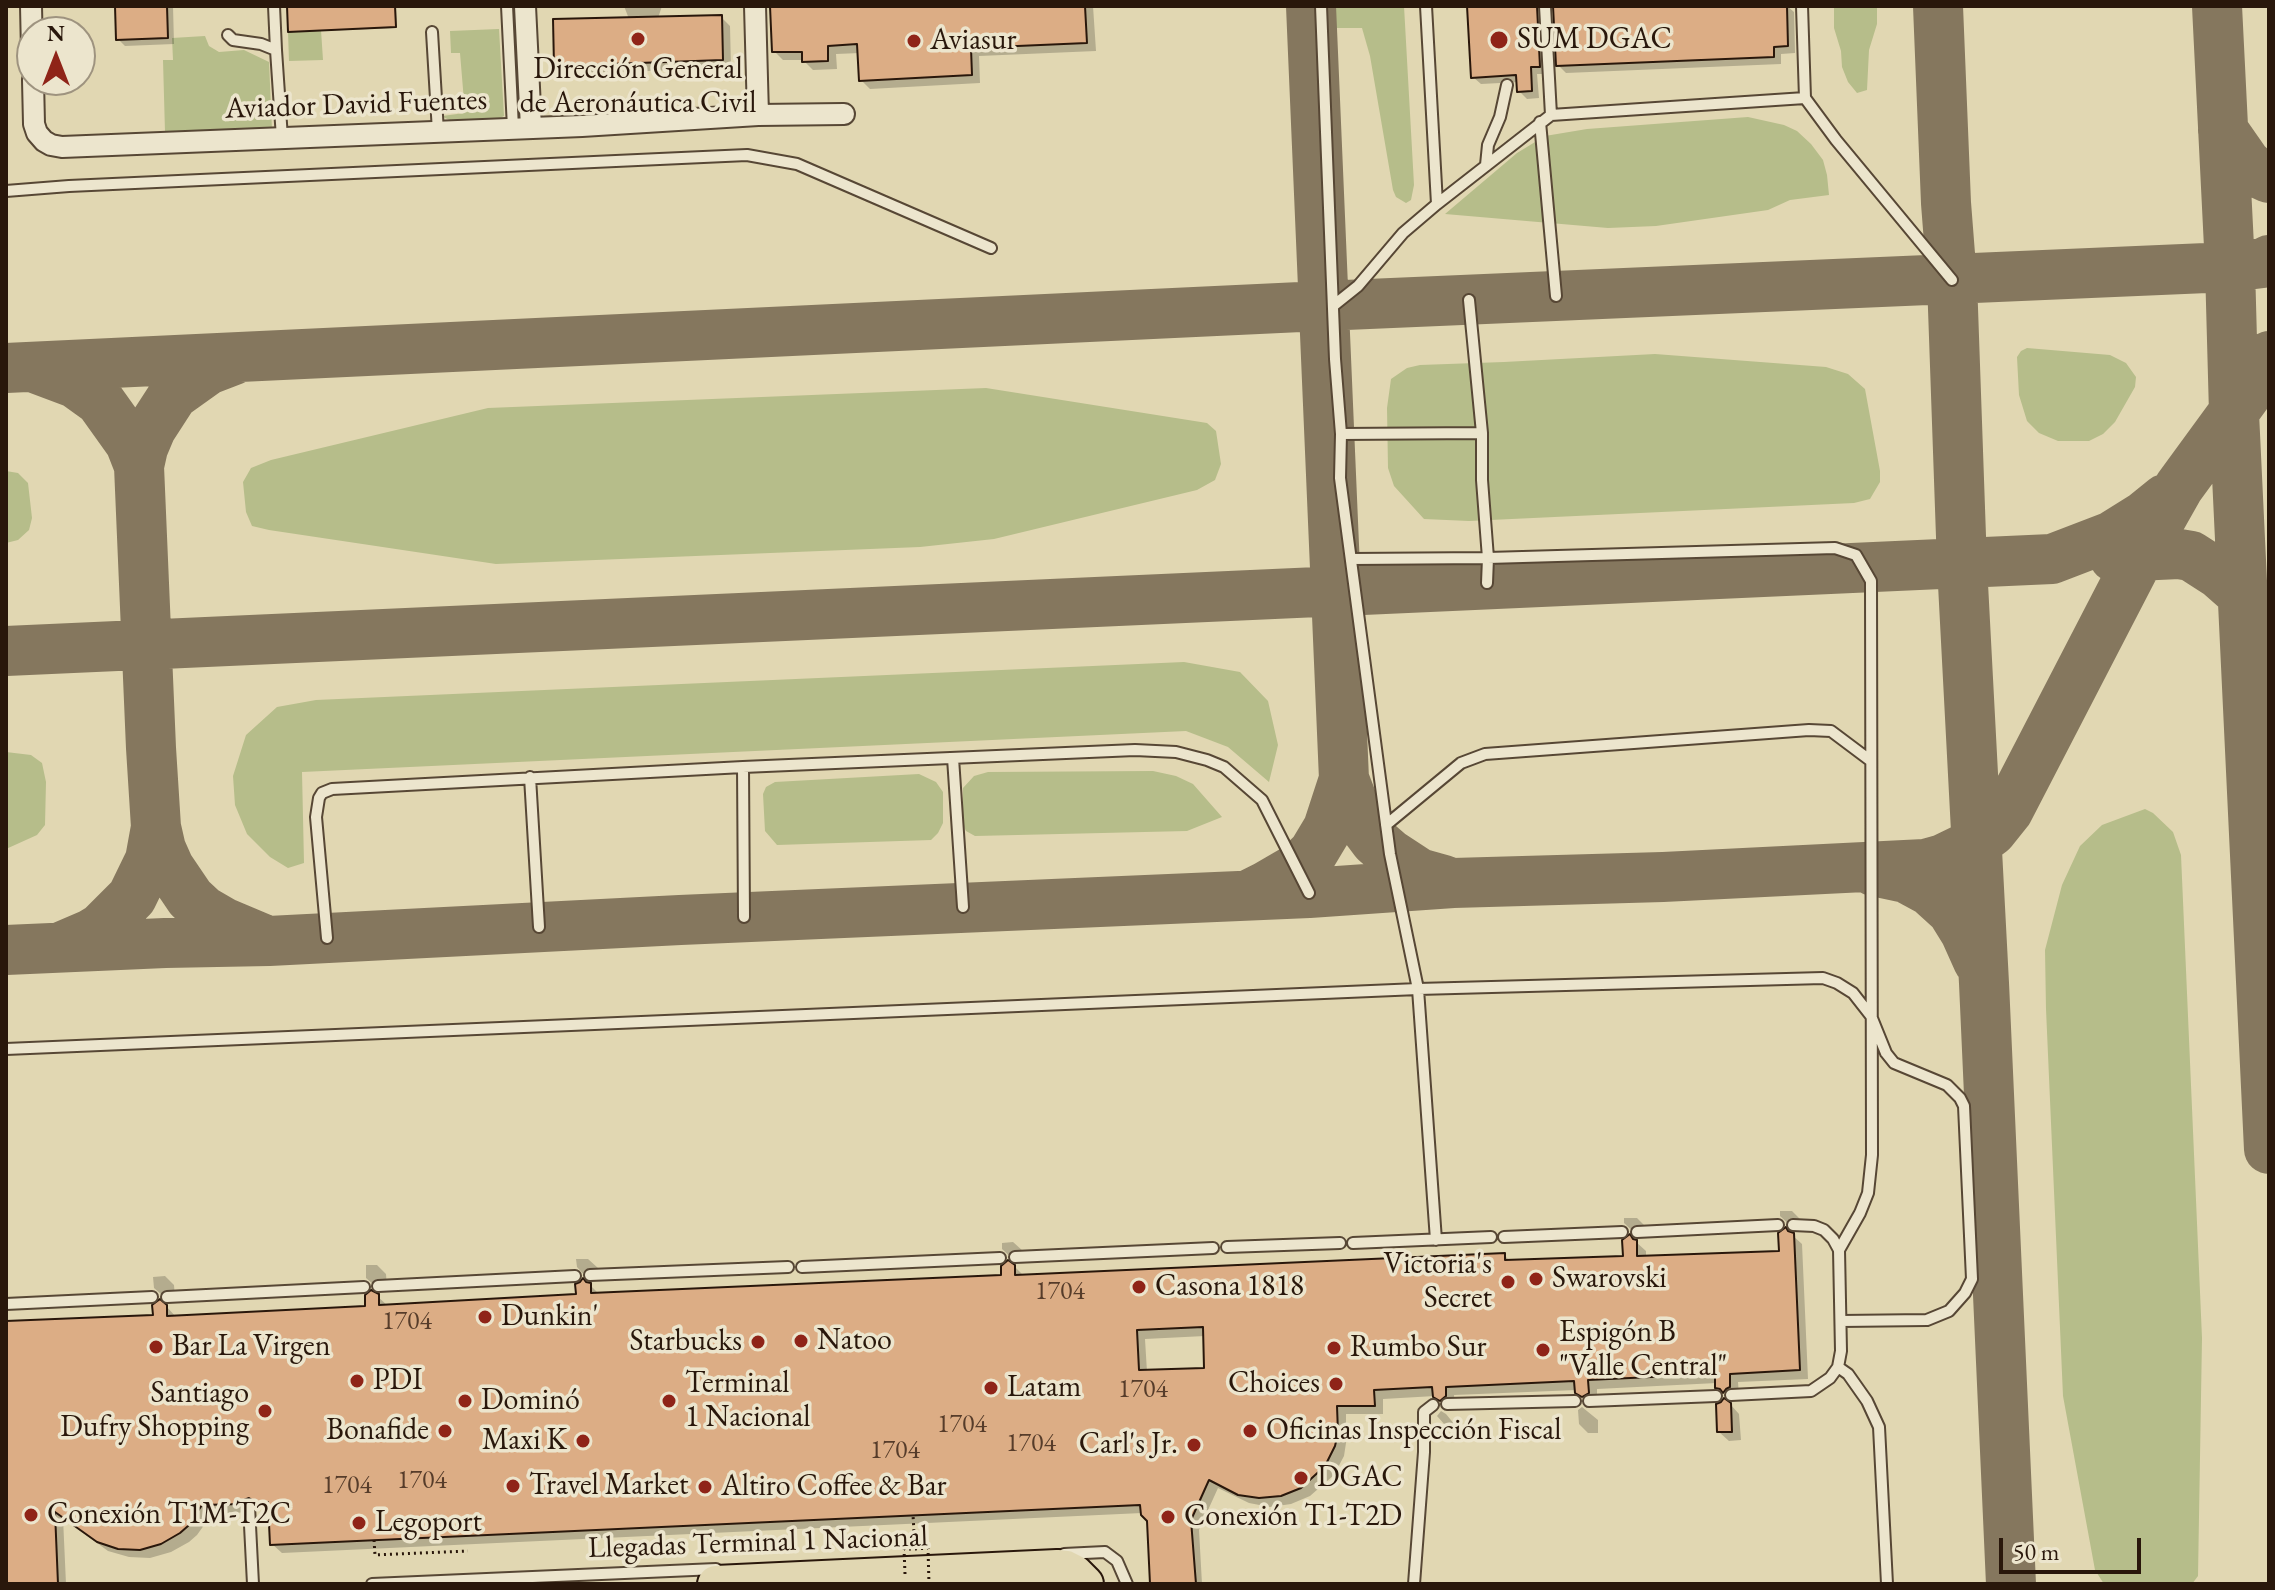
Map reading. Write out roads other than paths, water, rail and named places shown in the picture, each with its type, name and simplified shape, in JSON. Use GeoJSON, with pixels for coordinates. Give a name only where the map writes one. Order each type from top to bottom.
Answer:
{"type":"FeatureCollection","features":[{"type":"Feature","properties":{"kind":"highway"},"geometry":{"type":"LineString","coordinates":[[721,1576],[1057,1568],[1074,1573],[1085,1584]]}},
{"type":"Feature","properties":{"kind":"street"},"geometry":{"type":"LineString","coordinates":[[522,128],[525,6]]}},
{"type":"Feature","properties":{"kind":"street"},"geometry":{"type":"LineString","coordinates":[[755,6],[758,115]]}},
{"type":"Feature","properties":{"kind":"street","name":"Aviador David Fuentes"},"geometry":{"type":"LineString","coordinates":[[33,96],[37,133],[51,145],[62,147],[758,115],[844,114]]}},
{"type":"Feature","properties":{"kind":"lane"},"geometry":{"type":"LineString","coordinates":[[274,6],[282,138]]}},
{"type":"Feature","properties":{"kind":"lane"},"geometry":{"type":"LineString","coordinates":[[507,6],[522,128]]}},
{"type":"Feature","properties":{"kind":"lane"},"geometry":{"type":"LineString","coordinates":[[1321,6],[1335,359],[1341,434],[1340,478],[1390,854],[1418,989],[1436,1240]]}},
{"type":"Feature","properties":{"kind":"lane"},"geometry":{"type":"LineString","coordinates":[[1426,6],[1437,204]]}},
{"type":"Feature","properties":{"kind":"lane"},"geometry":{"type":"LineString","coordinates":[[1545,6],[1551,115]]}},
{"type":"Feature","properties":{"kind":"lane"},"geometry":{"type":"LineString","coordinates":[[1802,6],[1805,98],[1952,280]]}},
{"type":"Feature","properties":{"kind":"lane"},"geometry":{"type":"LineString","coordinates":[[432,32],[438,132]]}},
{"type":"Feature","properties":{"kind":"lane"},"geometry":{"type":"LineString","coordinates":[[228,35],[233,40],[261,44],[276,50]]}},
{"type":"Feature","properties":{"kind":"lane"},"geometry":{"type":"LineString","coordinates":[[1486,165],[1488,145],[1500,117],[1507,85]]}},
{"type":"Feature","properties":{"kind":"lane"},"geometry":{"type":"LineString","coordinates":[[1333,306],[1358,286],[1403,233],[1551,115],[1805,98]]}},
{"type":"Feature","properties":{"kind":"lane"},"geometry":{"type":"LineString","coordinates":[[1540,122],[1556,296]]}},
{"type":"Feature","properties":{"kind":"lane"},"geometry":{"type":"LineString","coordinates":[[6,191],[747,155],[797,164],[991,248]]}},
{"type":"Feature","properties":{"kind":"lane"},"geometry":{"type":"LineString","coordinates":[[1469,300],[1482,433],[1487,583]]}},
{"type":"Feature","properties":{"kind":"lane"},"geometry":{"type":"LineString","coordinates":[[1341,434],[1482,433]]}},
{"type":"Feature","properties":{"kind":"lane"},"geometry":{"type":"LineString","coordinates":[[1351,559],[1835,548],[1856,555],[1871,581],[1872,1155],[1868,1193],[1839,1250]]}},
{"type":"Feature","properties":{"kind":"lane"},"geometry":{"type":"LineString","coordinates":[[1386,825],[1461,763],[1485,754],[1831,731],[1871,761]]}},
{"type":"Feature","properties":{"kind":"lane"},"geometry":{"type":"LineString","coordinates":[[327,938],[316,817],[322,793],[332,789],[743,767],[1135,750],[1176,752],[1224,767],[1262,800],[1309,893]]}},
{"type":"Feature","properties":{"kind":"lane"},"geometry":{"type":"LineString","coordinates":[[953,758],[963,907]]}},
{"type":"Feature","properties":{"kind":"lane"},"geometry":{"type":"LineString","coordinates":[[743,767],[744,917]]}},
{"type":"Feature","properties":{"kind":"lane"},"geometry":{"type":"LineString","coordinates":[[530,777],[539,927]]}},
{"type":"Feature","properties":{"kind":"lane"},"geometry":{"type":"LineString","coordinates":[[6,1049],[1418,989],[1823,978],[1853,993],[1871,1016],[1886,1053],[1894,1063],[1947,1085],[1964,1106],[1972,1279],[1965,1293],[1949,1311],[1927,1320],[1841,1321]]}},
{"type":"Feature","properties":{"kind":"lane"},"geometry":{"type":"LineString","coordinates":[[1637,1232],[1778,1225]]}},
{"type":"Feature","properties":{"kind":"lane"},"geometry":{"type":"LineString","coordinates":[[1731,1395],[1811,1391],[1830,1378],[1838,1367],[1841,1351],[1839,1250],[1824,1230],[1793,1225]]}},
{"type":"Feature","properties":{"kind":"lane"},"geometry":{"type":"LineString","coordinates":[[1504,1237],[1622,1232]]}},
{"type":"Feature","properties":{"kind":"lane"},"geometry":{"type":"LineString","coordinates":[[1353,1243],[1491,1237]]}},
{"type":"Feature","properties":{"kind":"lane"},"geometry":{"type":"LineString","coordinates":[[1227,1247],[1340,1243]]}},
{"type":"Feature","properties":{"kind":"lane"},"geometry":{"type":"LineString","coordinates":[[1015,1257],[1213,1248]]}},
{"type":"Feature","properties":{"kind":"lane"},"geometry":{"type":"LineString","coordinates":[[802,1267],[1000,1258]]}},
{"type":"Feature","properties":{"kind":"lane"},"geometry":{"type":"LineString","coordinates":[[590,1275],[788,1267]]}},
{"type":"Feature","properties":{"kind":"lane"},"geometry":{"type":"LineString","coordinates":[[378,1286],[575,1276]]}},
{"type":"Feature","properties":{"kind":"lane"},"geometry":{"type":"LineString","coordinates":[[167,1297],[364,1287]]}},
{"type":"Feature","properties":{"kind":"lane"},"geometry":{"type":"LineString","coordinates":[[6,1304],[152,1297]]}},
{"type":"Feature","properties":{"kind":"lane"},"geometry":{"type":"LineString","coordinates":[[1838,1367],[1848,1374],[1867,1401],[1879,1427],[1887,1584]]}},
{"type":"Feature","properties":{"kind":"lane"},"geometry":{"type":"LineString","coordinates":[[1589,1401],[1716,1396]]}},
{"type":"Feature","properties":{"kind":"lane"},"geometry":{"type":"LineString","coordinates":[[1447,1404],[1575,1401]]}},
{"type":"Feature","properties":{"kind":"lane"},"geometry":{"type":"LineString","coordinates":[[1414,1584],[1424,1412],[1433,1405]]}},
{"type":"Feature","properties":{"kind":"lane"},"geometry":{"type":"LineString","coordinates":[[249,1506],[253,1584]]}},
{"type":"Feature","properties":{"kind":"lane"},"geometry":{"type":"LineString","coordinates":[[1057,1555],[1105,1552],[1117,1561],[1127,1584]]}},
{"type":"Feature","properties":{"kind":"lane","name":"Llegadas Terminal 1 Nacional"},"geometry":{"type":"LineString","coordinates":[[372,1584],[721,1576]]}},
{"type":"Feature","properties":{"kind":"place","name":"Dirección General de Aeronáutica Civil"},"geometry":{"type":"Point","coordinates":[638,39]}},
{"type":"Feature","properties":{"kind":"place","name":"SUM DGAC"},"geometry":{"type":"Point","coordinates":[1499,40]}},
{"type":"Feature","properties":{"kind":"place","name":"Aviasur"},"geometry":{"type":"Point","coordinates":[914,41]}},
{"type":"Feature","properties":{"kind":"place","name":"Swarovski"},"geometry":{"type":"Point","coordinates":[1536,1279]}},
{"type":"Feature","properties":{"kind":"place","name":"Victoria's Secret"},"geometry":{"type":"Point","coordinates":[1508,1282]}},
{"type":"Feature","properties":{"kind":"place","name":"Casona 1818"},"geometry":{"type":"Point","coordinates":[1139,1287]}},
{"type":"Feature","properties":{"kind":"place","name":"Dunkin'"},"geometry":{"type":"Point","coordinates":[485,1317]}},
{"type":"Feature","properties":{"kind":"place","name":"Natoo"},"geometry":{"type":"Point","coordinates":[801,1341]}},
{"type":"Feature","properties":{"kind":"place","name":"Starbucks"},"geometry":{"type":"Point","coordinates":[758,1342]}},
{"type":"Feature","properties":{"kind":"place","name":"Bar La Virgen"},"geometry":{"type":"Point","coordinates":[156,1347]}},
{"type":"Feature","properties":{"kind":"place","name":"Rumbo Sur"},"geometry":{"type":"Point","coordinates":[1334,1348]}},
{"type":"Feature","properties":{"kind":"place","name":"Espigón B \"Valle Central\""},"geometry":{"type":"Point","coordinates":[1543,1350]}},
{"type":"Feature","properties":{"kind":"place","name":"PDI"},"geometry":{"type":"Point","coordinates":[357,1381]}},
{"type":"Feature","properties":{"kind":"place","name":"Choices"},"geometry":{"type":"Point","coordinates":[1336,1384]}},
{"type":"Feature","properties":{"kind":"place","name":"Latam"},"geometry":{"type":"Point","coordinates":[991,1388]}},
{"type":"Feature","properties":{"kind":"place","name":"Dominó"},"geometry":{"type":"Point","coordinates":[465,1401]}},
{"type":"Feature","properties":{"kind":"place","name":"Terminal 1 Nacional"},"geometry":{"type":"Point","coordinates":[669,1401]}},
{"type":"Feature","properties":{"kind":"place","name":"Santiago Dufry Shopping"},"geometry":{"type":"Point","coordinates":[265,1411]}},
{"type":"Feature","properties":{"kind":"place","name":"Bonafide"},"geometry":{"type":"Point","coordinates":[445,1431]}},
{"type":"Feature","properties":{"kind":"place","name":"Oficinas Inspección Fiscal"},"geometry":{"type":"Point","coordinates":[1250,1431]}},
{"type":"Feature","properties":{"kind":"place","name":"Maxi K"},"geometry":{"type":"Point","coordinates":[583,1441]}},
{"type":"Feature","properties":{"kind":"place","name":"Carl's Jr."},"geometry":{"type":"Point","coordinates":[1194,1445]}},
{"type":"Feature","properties":{"kind":"place","name":"DGAC"},"geometry":{"type":"Point","coordinates":[1301,1478]}},
{"type":"Feature","properties":{"kind":"place","name":"Travel Market"},"geometry":{"type":"Point","coordinates":[513,1486]}},
{"type":"Feature","properties":{"kind":"place","name":"Altiro Coffee & Bar"},"geometry":{"type":"Point","coordinates":[705,1487]}},
{"type":"Feature","properties":{"kind":"place","name":"Conexión T1M-T2C"},"geometry":{"type":"Point","coordinates":[31,1515]}},
{"type":"Feature","properties":{"kind":"place","name":"Conexión T1-T2D"},"geometry":{"type":"Point","coordinates":[1168,1517]}},
{"type":"Feature","properties":{"kind":"place","name":"Legoport"},"geometry":{"type":"Point","coordinates":[359,1523]}}]}
